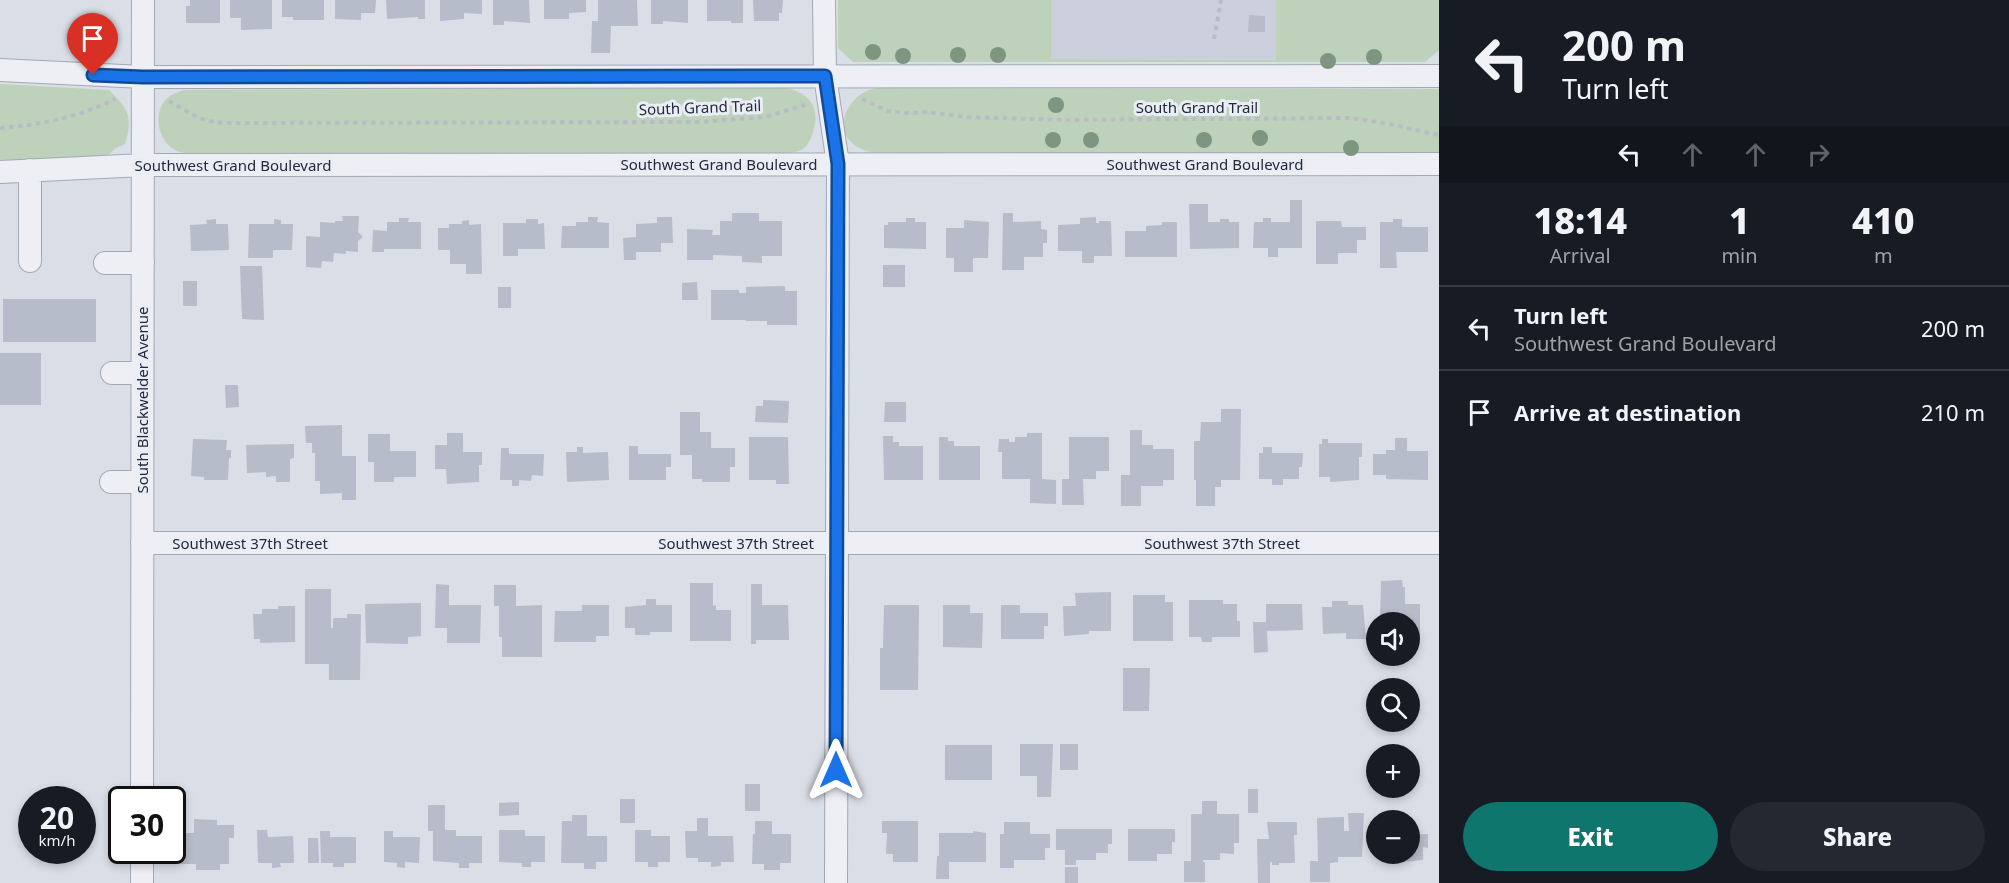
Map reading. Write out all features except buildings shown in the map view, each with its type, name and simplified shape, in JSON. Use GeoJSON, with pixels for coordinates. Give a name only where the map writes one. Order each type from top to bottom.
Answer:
{"type":"FeatureCollection","features":[{"type":"Feature","properties":{"kind":"street","name":"South Blackwelder Avenue"},"geometry":{"type":"LineString","coordinates":[[142,786],[143,0]]}},
{"type":"Feature","properties":{"kind":"street"},"geometry":{"type":"LineString","coordinates":[[824,0],[826,87],[838,164],[836,883]]}},
{"type":"Feature","properties":{"kind":"street"},"geometry":{"type":"LineString","coordinates":[[0,70],[143,87],[826,87],[1439,76]]}},
{"type":"Feature","properties":{"kind":"street","name":"Southwest Grand Boulevard"},"geometry":{"type":"LineString","coordinates":[[0,172],[143,165],[1439,164]]}},
{"type":"Feature","properties":{"kind":"street"},"geometry":{"type":"LineString","coordinates":[[30,170],[30,261]]}},
{"type":"Feature","properties":{"kind":"street"},"geometry":{"type":"LineString","coordinates":[[105,263],[143,263]]}},
{"type":"Feature","properties":{"kind":"street"},"geometry":{"type":"LineString","coordinates":[[112,374],[142,374]]}},
{"type":"Feature","properties":{"kind":"street"},"geometry":{"type":"LineString","coordinates":[[111,482],[142,482]]}},
{"type":"Feature","properties":{"kind":"street","name":"Southwest 37th Street"},"geometry":{"type":"LineString","coordinates":[[142,543],[1439,543]]}},
{"type":"Feature","properties":{"kind":"street"},"geometry":{"type":"LineString","coordinates":[[142,864],[142,883]]}},
{"type":"Feature","properties":{"kind":"path"},"geometry":{"type":"LineString","coordinates":[[1214,39],[1221,0]]}},
{"type":"Feature","properties":{"kind":"path","name":"South Grand Trail"},"geometry":{"type":"LineString","coordinates":[[0,128],[79,114],[143,87],[205,121],[231,123],[701,122],[765,117],[826,87],[856,96],[888,111],[897,112],[1001,118],[1352,118],[1439,135]]}},
{"type":"Feature","properties":{"kind":"shaded area"},"geometry":{"type":"Polygon","coordinates":[[[1051,0],[1276,0],[1276,60],[1051,59],[1051,0]]]}},
{"type":"Feature","properties":{"kind":"green space"},"geometry":{"type":"Polygon","coordinates":[[[838,0],[1051,0],[1051,59],[1276,60],[1276,0],[1439,0],[1439,50],[1425,62],[853,62],[838,48],[838,0]]]}},
{"type":"Feature","properties":{"kind":"green space"},"geometry":{"type":"Polygon","coordinates":[[[0,84],[109,90],[128,114],[129,127],[125,144],[107,156],[0,162],[0,84]]]}},
{"type":"Feature","properties":{"kind":"green space"},"geometry":{"type":"Polygon","coordinates":[[[786,88],[807,98],[812,103],[816,116],[811,139],[807,145],[800,150],[786,154],[189,154],[176,151],[169,145],[160,132],[159,124],[164,102],[172,95],[184,90],[786,88]]]}},
{"type":"Feature","properties":{"kind":"green space"},"geometry":{"type":"Polygon","coordinates":[[[876,88],[1439,89],[1439,153],[881,154],[864,150],[853,144],[845,133],[844,125],[848,108],[853,101],[876,88]]]}},
{"type":"Feature","properties":{"kind":"route"},"geometry":{"type":"LineString","coordinates":[[93,75],[143,77],[825,76],[838,164],[836,770]]}}]}
